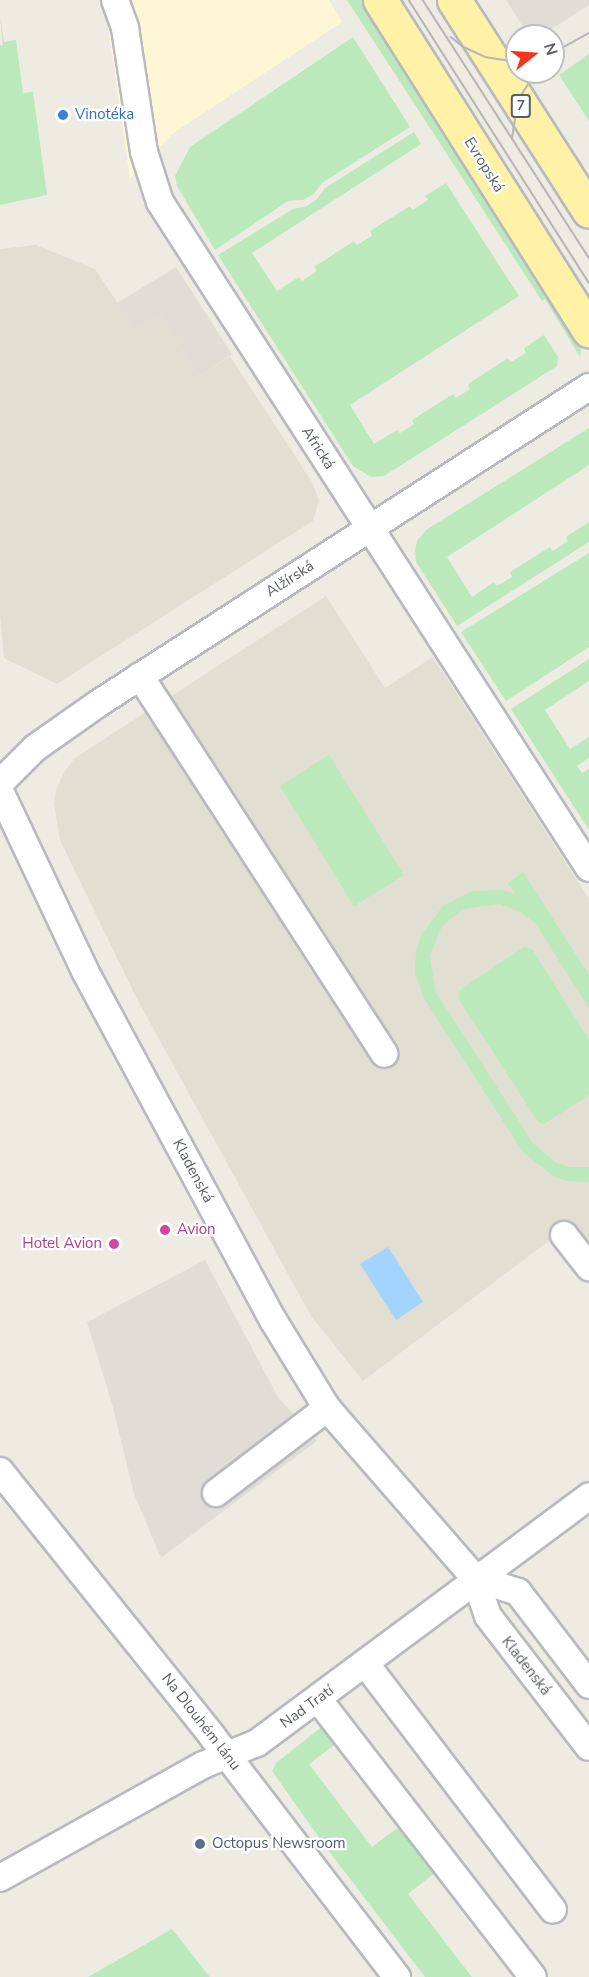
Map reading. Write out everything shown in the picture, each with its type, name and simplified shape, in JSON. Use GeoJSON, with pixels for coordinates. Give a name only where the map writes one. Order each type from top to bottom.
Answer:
{"type":"FeatureCollection","features":[{"type":"Feature","properties":{"kind":"main road","name":"Evropská"},"geometry":{"type":"LineString","coordinates":[[380,0],[589,330]]}},
{"type":"Feature","properties":{"kind":"main road","name":"7"},"geometry":{"type":"LineString","coordinates":[[454,0],[589,211]]}},
{"type":"Feature","properties":{"kind":"street","name":"Africká"},"geometry":{"type":"LineString","coordinates":[[115,0],[125,28],[144,152],[160,202],[589,868]]}},
{"type":"Feature","properties":{"kind":"street","name":"Alžírská"},"geometry":{"type":"LineString","coordinates":[[0,783],[44,741],[140,676],[589,387]]}},
{"type":"Feature","properties":{"kind":"street"},"geometry":{"type":"LineString","coordinates":[[140,676],[385,1054]]}},
{"type":"Feature","properties":{"kind":"street","name":"Kladenská"},"geometry":{"type":"LineString","coordinates":[[0,791],[85,971],[273,1320],[327,1408],[475,1578],[488,1616],[589,1747]]}},
{"type":"Feature","properties":{"kind":"street"},"geometry":{"type":"LineString","coordinates":[[564,1235],[589,1267]]}},
{"type":"Feature","properties":{"kind":"street"},"geometry":{"type":"LineString","coordinates":[[216,1493],[327,1408]]}},
{"type":"Feature","properties":{"kind":"street","name":"Na Dlouhém lánu"},"geometry":{"type":"LineString","coordinates":[[0,1471],[227,1755],[397,1977]]}},
{"type":"Feature","properties":{"kind":"street","name":"Nad Tratí"},"geometry":{"type":"LineString","coordinates":[[0,1878],[203,1765],[257,1743],[475,1578],[589,1496]]}},
{"type":"Feature","properties":{"kind":"street"},"geometry":{"type":"LineString","coordinates":[[475,1578],[518,1592],[589,1685]]}},
{"type":"Feature","properties":{"kind":"street"},"geometry":{"type":"LineString","coordinates":[[365,1663],[553,1910]]}},
{"type":"Feature","properties":{"kind":"street"},"geometry":{"type":"LineString","coordinates":[[318,1699],[532,1977]]}},
{"type":"Feature","properties":{"kind":"shaded area"},"geometry":{"type":"Polygon","coordinates":[[[101,0],[329,0],[342,22],[172,134],[130,179],[108,26],[101,0]]]}},
{"type":"Feature","properties":{"kind":"shaded area"},"geometry":{"type":"Polygon","coordinates":[[[506,0],[589,0],[589,5],[560,24],[521,24],[506,0]]]}},
{"type":"Feature","properties":{"kind":"shaded area"},"geometry":{"type":"Polygon","coordinates":[[[36,245],[95,269],[135,329],[159,314],[199,376],[230,356],[312,482],[319,501],[313,521],[57,684],[4,658],[0,614],[0,249],[36,245]]]}},
{"type":"Feature","properties":{"kind":"shaded area"},"geometry":{"type":"Polygon","coordinates":[[[176,267],[232,354],[199,376],[159,314],[135,329],[117,303],[176,267]]]}},
{"type":"Feature","properties":{"kind":"shaded area"},"geometry":{"type":"Polygon","coordinates":[[[326,596],[385,688],[433,657],[589,899],[589,1255],[566,1228],[363,1381],[311,1316],[137,999],[60,840],[54,804],[56,790],[65,771],[75,758],[326,596]]]}},
{"type":"Feature","properties":{"kind":"shaded area"},"geometry":{"type":"Polygon","coordinates":[[[205,1260],[278,1397],[317,1441],[161,1558],[134,1494],[112,1404],[87,1322],[205,1260]]]}},
{"type":"Feature","properties":{"kind":"green space"},"geometry":{"type":"Polygon","coordinates":[[[347,0],[363,0],[576,333],[581,350],[580,357],[545,299],[542,301],[347,0]]]}},
{"type":"Feature","properties":{"kind":"green space"},"geometry":{"type":"Polygon","coordinates":[[[0,16],[4,42],[16,40],[23,93],[33,92],[47,195],[0,205],[0,46],[3,45],[0,16]]]}},
{"type":"Feature","properties":{"kind":"green space"},"geometry":{"type":"Polygon","coordinates":[[[353,37],[410,127],[322,183],[314,194],[303,200],[288,201],[215,250],[177,186],[175,176],[190,147],[353,37]]]}},
{"type":"Feature","properties":{"kind":"green space"},"geometry":{"type":"Polygon","coordinates":[[[589,54],[589,121],[565,84],[565,71],[589,54]]]}},
{"type":"Feature","properties":{"kind":"green space"},"geometry":{"type":"Polygon","coordinates":[[[414,132],[421,144],[252,253],[277,291],[299,277],[302,281],[317,271],[314,267],[354,241],[357,245],[372,236],[370,231],[410,206],[413,210],[428,200],[425,196],[446,183],[519,296],[350,405],[374,444],[397,430],[400,433],[414,424],[412,420],[453,394],[456,398],[470,389],[468,384],[508,358],[511,362],[526,353],[524,348],[544,335],[558,357],[557,366],[384,476],[371,477],[353,466],[218,255],[293,209],[307,206],[317,199],[325,188],[414,132]]]}},
{"type":"Feature","properties":{"kind":"green space"},"geometry":{"type":"Polygon","coordinates":[[[589,428],[589,465],[447,557],[472,597],[494,582],[497,586],[512,577],[510,572],[550,547],[553,551],[568,541],[566,537],[589,522],[589,542],[457,626],[416,562],[417,541],[426,530],[589,428]]]}},
{"type":"Feature","properties":{"kind":"green space"},"geometry":{"type":"Polygon","coordinates":[[[589,553],[589,647],[506,701],[461,632],[589,553]]]}},
{"type":"Feature","properties":{"kind":"green space"},"geometry":{"type":"Polygon","coordinates":[[[589,659],[589,681],[545,710],[570,749],[589,737],[589,758],[577,766],[582,773],[589,769],[589,830],[511,709],[589,659]]]}},
{"type":"Feature","properties":{"kind":"green space"},"geometry":{"type":"Polygon","coordinates":[[[329,755],[404,875],[354,906],[280,786],[329,755]]]}},
{"type":"Feature","properties":{"kind":"green space"},"geometry":{"type":"Polygon","coordinates":[[[523,872],[589,975],[589,1008],[535,923],[518,911],[500,904],[463,909],[442,926],[430,955],[435,991],[533,1143],[555,1162],[568,1167],[589,1167],[589,1182],[566,1181],[553,1176],[523,1152],[425,1000],[415,973],[416,950],[422,934],[443,906],[472,891],[500,890],[515,893],[508,883],[523,872]]]}},
{"type":"Feature","properties":{"kind":"green space"},"geometry":{"type":"Polygon","coordinates":[[[524,947],[532,949],[589,1040],[589,1095],[544,1124],[538,1122],[458,998],[460,990],[524,947]]]}},
{"type":"Feature","properties":{"kind":"green space"},"geometry":{"type":"Polygon","coordinates":[[[328,1722],[513,1971],[436,1872],[408,1894],[472,1977],[425,1977],[325,1846],[272,1771],[277,1762],[328,1722]],[[337,1743],[309,1764],[372,1847],[401,1825],[337,1743]]]}},
{"type":"Feature","properties":{"kind":"green space"},"geometry":{"type":"Polygon","coordinates":[[[172,1929],[210,1977],[88,1977],[172,1929]]]}},
{"type":"Feature","properties":{"kind":"water"},"geometry":{"type":"Polygon","coordinates":[[[388,1247],[423,1302],[396,1320],[360,1264],[388,1247]]]}},
{"type":"Feature","properties":{"kind":"tram line"},"geometry":{"type":"LineString","coordinates":[[409,0],[589,283]]}},
{"type":"Feature","properties":{"kind":"tram line"},"geometry":{"type":"LineString","coordinates":[[423,0],[589,258]]}},
{"type":"Feature","properties":{"kind":"tram line"},"geometry":{"type":"LineString","coordinates":[[565,46],[589,33]]}},
{"type":"Feature","properties":{"kind":"tram line"},"geometry":{"type":"LineString","coordinates":[[451,37],[464,47],[485,57],[505,60]]}},
{"type":"Feature","properties":{"kind":"tram line"},"geometry":{"type":"LineString","coordinates":[[512,138],[518,100],[528,84]]}},
{"type":"Feature","properties":{"kind":"place","name":"Vinotéka"},"geometry":{"type":"Point","coordinates":[63,115]}},
{"type":"Feature","properties":{"kind":"place","name":"Avion"},"geometry":{"type":"Point","coordinates":[165,1230]}},
{"type":"Feature","properties":{"kind":"place","name":"Hotel Avion"},"geometry":{"type":"Point","coordinates":[114,1244]}},
{"type":"Feature","properties":{"kind":"place","name":"Octopus Newsroom"},"geometry":{"type":"Point","coordinates":[200,1844]}}]}
